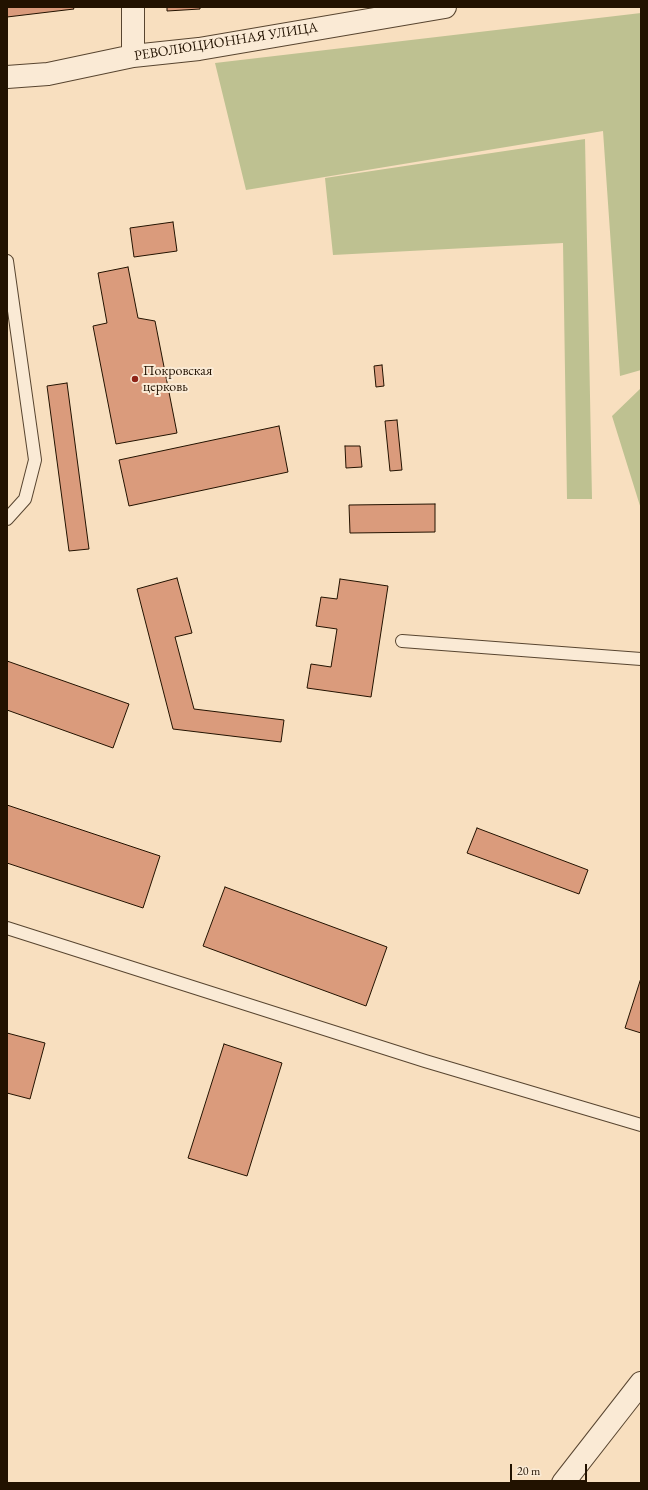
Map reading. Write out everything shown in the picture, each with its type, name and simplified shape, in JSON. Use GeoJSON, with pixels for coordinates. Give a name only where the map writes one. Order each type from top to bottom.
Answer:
{"type":"FeatureCollection","features":[{"type":"Feature","properties":{"kind":"street"},"geometry":{"type":"LineString","coordinates":[[133,7],[133,56]]}},
{"type":"Feature","properties":{"kind":"street","name":"РЕВОЛЮЦИОННАЯ УЛИЦА"},"geometry":{"type":"LineString","coordinates":[[7,77],[48,74],[133,56],[199,49],[445,7]]}},
{"type":"Feature","properties":{"kind":"street"},"geometry":{"type":"LineString","coordinates":[[563,1483],[641,1383]]}},
{"type":"Feature","properties":{"kind":"lane"},"geometry":{"type":"LineString","coordinates":[[7,261],[35,460],[24,499],[7,519]]}},
{"type":"Feature","properties":{"kind":"lane"},"geometry":{"type":"LineString","coordinates":[[402,642],[641,659]]}},
{"type":"Feature","properties":{"kind":"lane"},"geometry":{"type":"LineString","coordinates":[[7,928],[425,1061],[641,1125]]}},
{"type":"Feature","properties":{"kind":"green space"},"geometry":{"type":"Polygon","coordinates":[[[641,13],[641,370],[620,376],[603,131],[246,190],[215,63],[641,13]]]}},
{"type":"Feature","properties":{"kind":"green space"},"geometry":{"type":"Polygon","coordinates":[[[585,139],[592,499],[567,499],[563,243],[333,255],[325,178],[585,139]]]}},
{"type":"Feature","properties":{"kind":"green space"},"geometry":{"type":"Polygon","coordinates":[[[641,388],[641,509],[612,416],[641,388]]]}},
{"type":"Feature","properties":{"kind":"building"},"geometry":{"type":"Polygon","coordinates":[[[7,7],[73,7],[74,9],[7,17],[7,7]]]}},
{"type":"Feature","properties":{"kind":"building"},"geometry":{"type":"Polygon","coordinates":[[[167,7],[200,7],[200,9],[167,11],[167,7]]]}},
{"type":"Feature","properties":{"kind":"building"},"geometry":{"type":"Polygon","coordinates":[[[173,222],[177,251],[134,257],[130,228],[173,222]]]}},
{"type":"Feature","properties":{"kind":"building","name":"Покровская церковь"},"geometry":{"type":"Polygon","coordinates":[[[128,267],[138,318],[155,321],[177,433],[116,444],[93,326],[107,323],[98,273],[128,267]]]}},
{"type":"Feature","properties":{"kind":"building"},"geometry":{"type":"Polygon","coordinates":[[[382,365],[384,386],[376,387],[374,366],[382,365]]]}},
{"type":"Feature","properties":{"kind":"building"},"geometry":{"type":"Polygon","coordinates":[[[67,383],[89,549],[69,551],[47,386],[67,383]]]}},
{"type":"Feature","properties":{"kind":"building"},"geometry":{"type":"Polygon","coordinates":[[[397,420],[402,470],[390,471],[385,421],[397,420]]]}},
{"type":"Feature","properties":{"kind":"building"},"geometry":{"type":"Polygon","coordinates":[[[279,426],[288,472],[129,506],[119,460],[279,426]]]}},
{"type":"Feature","properties":{"kind":"building"},"geometry":{"type":"Polygon","coordinates":[[[345,446],[360,446],[362,467],[346,468],[345,446]]]}},
{"type":"Feature","properties":{"kind":"building"},"geometry":{"type":"Polygon","coordinates":[[[435,504],[435,532],[350,533],[349,505],[435,504]]]}},
{"type":"Feature","properties":{"kind":"building"},"geometry":{"type":"Polygon","coordinates":[[[177,578],[192,633],[175,637],[194,709],[284,720],[281,742],[173,729],[137,589],[177,578]]]}},
{"type":"Feature","properties":{"kind":"building"},"geometry":{"type":"Polygon","coordinates":[[[340,579],[388,586],[371,697],[307,688],[311,664],[331,667],[337,629],[316,626],[321,597],[337,599],[340,579]]]}},
{"type":"Feature","properties":{"kind":"building"},"geometry":{"type":"Polygon","coordinates":[[[7,661],[129,704],[113,748],[7,710],[7,661]]]}},
{"type":"Feature","properties":{"kind":"building"},"geometry":{"type":"Polygon","coordinates":[[[7,805],[160,856],[143,908],[7,863],[7,805]]]}},
{"type":"Feature","properties":{"kind":"building"},"geometry":{"type":"Polygon","coordinates":[[[477,828],[588,870],[579,894],[467,853],[477,828]]]}},
{"type":"Feature","properties":{"kind":"building"},"geometry":{"type":"Polygon","coordinates":[[[225,887],[387,947],[366,1006],[203,946],[225,887]]]}},
{"type":"Feature","properties":{"kind":"building"},"geometry":{"type":"Polygon","coordinates":[[[641,978],[641,1033],[625,1028],[641,978]]]}},
{"type":"Feature","properties":{"kind":"building"},"geometry":{"type":"Polygon","coordinates":[[[7,1033],[45,1043],[30,1099],[7,1093],[7,1033]]]}},
{"type":"Feature","properties":{"kind":"building"},"geometry":{"type":"Polygon","coordinates":[[[224,1044],[282,1063],[247,1176],[188,1158],[224,1044]]]}},
{"type":"Feature","properties":{"kind":"place","name":"Покровская церковь"},"geometry":{"type":"Point","coordinates":[135,379]}}]}
